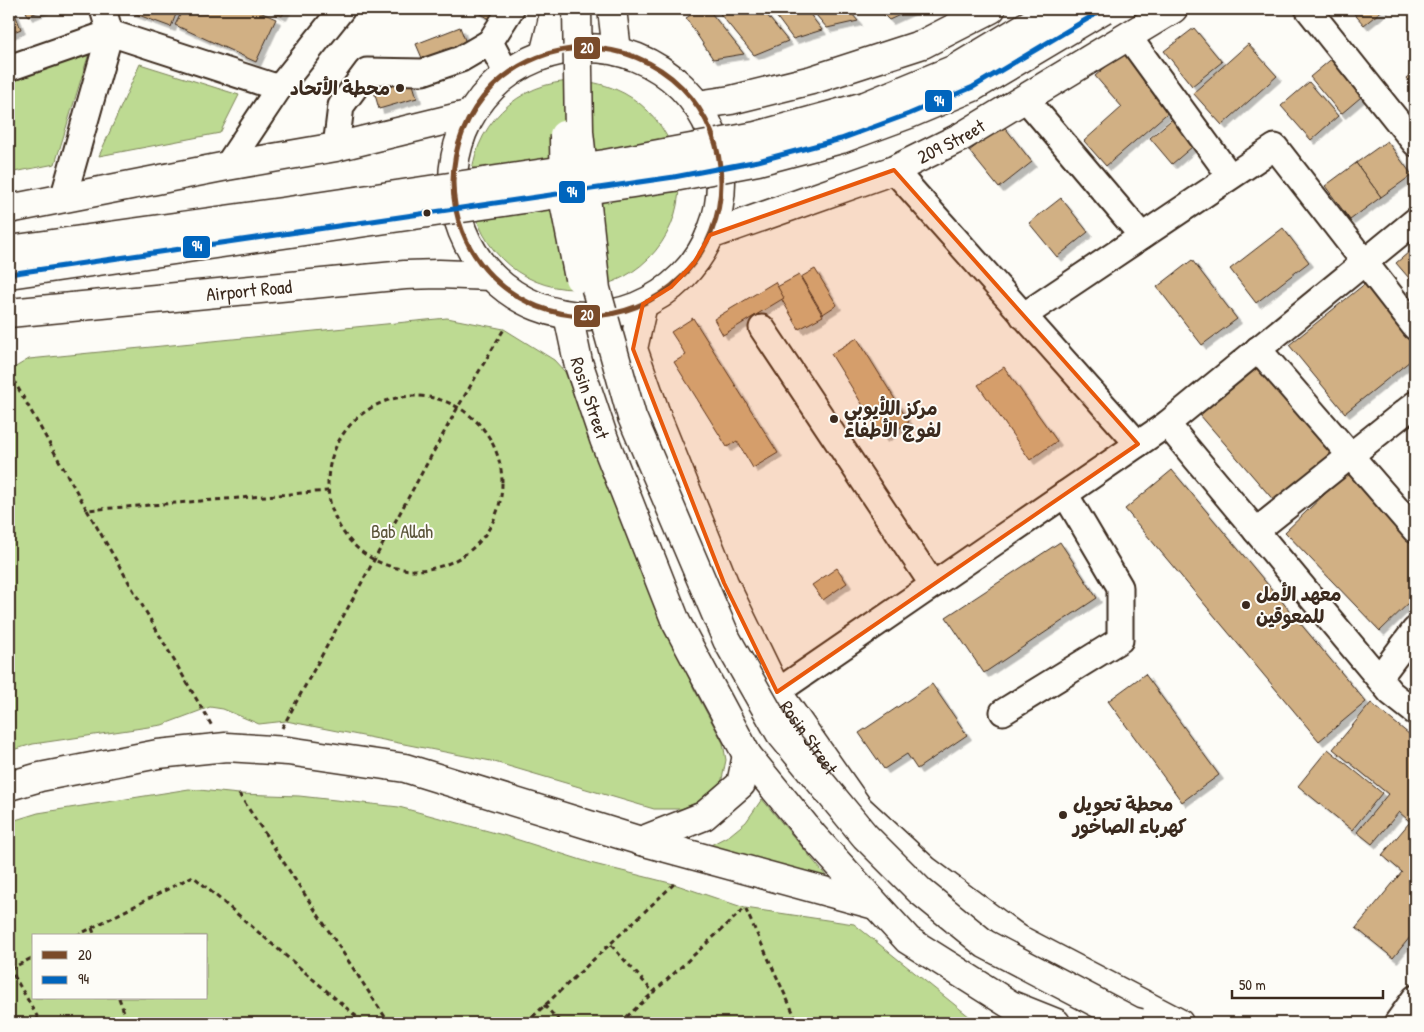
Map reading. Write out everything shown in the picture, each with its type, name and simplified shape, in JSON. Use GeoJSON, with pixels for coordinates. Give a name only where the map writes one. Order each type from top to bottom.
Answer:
{"type":"FeatureCollection","features":[{"type":"Feature","properties":{"kind":"main road"},"geometry":{"type":"LineString","coordinates":[[544,55],[552,23],[553,9]]}},
{"type":"Feature","properties":{"kind":"main road"},"geometry":{"type":"LineString","coordinates":[[562,9],[564,207],[582,291],[620,431],[714,649],[766,744],[854,851],[910,903],[1026,986],[1105,1023]]}},
{"type":"Feature","properties":{"kind":"main road"},"geometry":{"type":"LineString","coordinates":[[577,9],[579,132],[596,289],[632,417],[727,640],[780,733],[865,836],[920,891],[985,944],[1132,1021],[1140,1023]]}},
{"type":"Feature","properties":{"kind":"main road"},"geometry":{"type":"LineString","coordinates":[[612,9],[617,51]]}},
{"type":"Feature","properties":{"kind":"main road"},"geometry":{"type":"LineString","coordinates":[[697,105],[731,100],[812,80],[924,44],[991,9]]}},
{"type":"Feature","properties":{"kind":"main road"},"geometry":{"type":"LineString","coordinates":[[9,250],[605,164],[756,136],[864,106],[956,69],[1055,9]]}},
{"type":"Feature","properties":{"kind":"main road"},"geometry":{"type":"LineString","coordinates":[[9,274],[674,177],[758,161],[841,139],[909,114],[973,87],[1104,9]]}},
{"type":"Feature","properties":{"kind":"main road","name":"209 Street"},"geometry":{"type":"LineString","coordinates":[[710,236],[894,170],[960,136],[1173,9]]}},
{"type":"Feature","properties":{"kind":"main road"},"geometry":{"type":"LineString","coordinates":[[593,48],[617,51],[648,62],[675,81],[697,105],[717,146],[721,191],[710,236],[694,263],[671,286],[643,304],[606,314],[568,315],[526,302],[491,276],[474,255],[461,230],[454,204],[452,173],[458,143],[471,114],[487,92],[507,74],[525,63],[544,55],[568,49],[593,48]]}},
{"type":"Feature","properties":{"kind":"main road"},"geometry":{"type":"LineString","coordinates":[[9,209],[227,166],[336,147],[471,114]]}},
{"type":"Feature","properties":{"kind":"main road","name":"Airport Road"},"geometry":{"type":"LineString","coordinates":[[10,316],[405,275],[491,276]]}},
{"type":"Feature","properties":{"kind":"main road","name":"Rosin Street"},"geometry":{"type":"LineString","coordinates":[[643,304],[633,349],[658,420],[724,583],[777,692],[859,809],[924,870],[1018,939],[1179,1023]]}},
{"type":"Feature","properties":{"kind":"main road","name":"Rosin Street"},"geometry":{"type":"LineString","coordinates":[[568,315],[578,362],[604,439],[676,622],[747,755],[814,837],[908,940],[1011,1005],[1056,1023]]}},
{"type":"Feature","properties":{"kind":"main road"},"geometry":{"type":"LineString","coordinates":[[604,439],[658,420]]}},
{"type":"Feature","properties":{"kind":"main road"},"geometry":{"type":"LineString","coordinates":[[9,786],[40,777],[158,754],[226,748],[270,750],[405,768],[641,841],[875,905]]}},
{"type":"Feature","properties":{"kind":"main road"},"geometry":{"type":"LineString","coordinates":[[641,841],[704,816],[741,784],[747,755]]}},
{"type":"Feature","properties":{"kind":"street"},"geometry":{"type":"LineString","coordinates":[[63,199],[110,33],[103,9]]}},
{"type":"Feature","properties":{"kind":"street"},"geometry":{"type":"LineString","coordinates":[[227,166],[279,88],[342,9]]}},
{"type":"Feature","properties":{"kind":"street"},"geometry":{"type":"LineString","coordinates":[[336,147],[341,106],[367,71],[423,72],[461,59],[490,42],[511,9]]}},
{"type":"Feature","properties":{"kind":"street"},"geometry":{"type":"LineString","coordinates":[[1308,9],[1415,141]]}},
{"type":"Feature","properties":{"kind":"street"},"geometry":{"type":"LineString","coordinates":[[9,68],[110,33],[279,88]]}},
{"type":"Feature","properties":{"kind":"street"},"geometry":{"type":"LineString","coordinates":[[1128,36],[1230,176]]}},
{"type":"Feature","properties":{"kind":"street"},"geometry":{"type":"LineString","coordinates":[[490,42],[507,74]]}},
{"type":"Feature","properties":{"kind":"street"},"geometry":{"type":"LineString","coordinates":[[1025,98],[1142,236]]}},
{"type":"Feature","properties":{"kind":"street"},"geometry":{"type":"LineString","coordinates":[[1023,316],[1274,147],[1415,327]]}},
{"type":"Feature","properties":{"kind":"street"},"geometry":{"type":"LineString","coordinates":[[894,170],[1138,444]]}},
{"type":"Feature","properties":{"kind":"street"},"geometry":{"type":"LineString","coordinates":[[777,692],[1167,424],[1415,221]]}},
{"type":"Feature","properties":{"kind":"street"},"geometry":{"type":"LineString","coordinates":[[762,328],[933,585]]}},
{"type":"Feature","properties":{"kind":"street"},"geometry":{"type":"LineString","coordinates":[[1258,349],[1415,530]]}},
{"type":"Feature","properties":{"kind":"street"},"geometry":{"type":"LineString","coordinates":[[1256,531],[1415,404]]}},
{"type":"Feature","properties":{"kind":"street"},"geometry":{"type":"LineString","coordinates":[[1167,424],[1391,693],[1415,712]]}},
{"type":"Feature","properties":{"kind":"street"},"geometry":{"type":"LineString","coordinates":[[1003,712],[1120,640],[1120,587],[1065,494]]}},
{"type":"Feature","properties":{"kind":"street"},"geometry":{"type":"LineString","coordinates":[[1379,678],[1415,630]]}},
{"type":"Feature","properties":{"kind":"street"},"geometry":{"type":"LineString","coordinates":[[1397,1023],[1415,998]]}},
{"type":"Feature","properties":{"kind":"path"},"geometry":{"type":"LineString","coordinates":[[270,750],[458,406],[504,329]]}},
{"type":"Feature","properties":{"kind":"path"},"geometry":{"type":"LineString","coordinates":[[9,372],[202,710],[226,748]]}},
{"type":"Feature","properties":{"kind":"path"},"geometry":{"type":"LineString","coordinates":[[412,396],[436,398],[458,406],[480,423],[495,446],[503,472],[502,499],[493,525],[476,547],[454,562],[428,570],[400,570],[375,561],[356,549],[342,532],[332,513],[328,491],[328,468],[336,445],[349,425],[367,410],[389,400],[412,396]]}},
{"type":"Feature","properties":{"kind":"path"},"geometry":{"type":"LineString","coordinates":[[87,510],[328,491]]}},
{"type":"Feature","properties":{"kind":"path"},"geometry":{"type":"LineString","coordinates":[[239,794],[389,1023]]}},
{"type":"Feature","properties":{"kind":"path"},"geometry":{"type":"LineString","coordinates":[[80,934],[193,876],[364,1023]]}},
{"type":"Feature","properties":{"kind":"path"},"geometry":{"type":"LineString","coordinates":[[526,1023],[674,884]]}},
{"type":"Feature","properties":{"kind":"path"},"geometry":{"type":"LineString","coordinates":[[620,1023],[745,908],[798,1023]]}},
{"type":"Feature","properties":{"kind":"path"},"geometry":{"type":"LineString","coordinates":[[92,928],[94,934]]}},
{"type":"Feature","properties":{"kind":"path"},"geometry":{"type":"LineString","coordinates":[[611,944],[654,993]]}},
{"type":"Feature","properties":{"kind":"path"},"geometry":{"type":"LineString","coordinates":[[32,958],[10,968],[41,1023]]}},
{"type":"Feature","properties":{"kind":"path"},"geometry":{"type":"LineString","coordinates":[[120,1000],[128,1023]]}},
{"type":"Feature","properties":{"kind":"path"},"geometry":{"type":"LineString","coordinates":[[544,1005],[561,1023]]}},
{"type":"Feature","properties":{"kind":"highlighted area"},"geometry":{"type":"Polygon","coordinates":[[[894,170],[1138,444],[777,692],[724,583],[633,349],[643,304],[671,287],[694,263],[710,235],[894,170]]]}},
{"type":"Feature","properties":{"kind":"green space"},"geometry":{"type":"Polygon","coordinates":[[[90,50],[55,164],[9,173],[9,78],[90,50]]]}},
{"type":"Feature","properties":{"kind":"green space"},"geometry":{"type":"Polygon","coordinates":[[[140,64],[239,95],[220,133],[99,156],[140,64]]]}},
{"type":"Feature","properties":{"kind":"green space"},"geometry":{"type":"Polygon","coordinates":[[[575,81],[595,83],[615,89],[624,93],[649,111],[667,136],[671,145],[677,165],[679,185],[677,205],[671,225],[667,234],[649,259],[624,277],[615,281],[595,287],[575,289],[555,287],[535,281],[526,277],[501,259],[483,234],[479,225],[473,205],[471,185],[473,165],[479,145],[483,136],[501,111],[526,93],[535,89],[555,83],[575,81]]]}},
{"type":"Feature","properties":{"kind":"green space","name":"Bab Allah"},"geometry":{"type":"Polygon","coordinates":[[[447,318],[504,329],[554,360],[565,372],[650,591],[694,689],[723,743],[726,760],[721,784],[705,799],[681,809],[654,809],[491,761],[286,721],[259,724],[223,709],[210,707],[162,725],[33,744],[9,751],[9,371],[29,359],[447,318]]]}},
{"type":"Feature","properties":{"kind":"green space"},"geometry":{"type":"Polygon","coordinates":[[[189,789],[239,794],[299,796],[399,807],[503,835],[594,864],[674,884],[745,908],[854,924],[970,1017],[986,1023],[9,1023],[9,822],[38,813],[189,789]]]}},
{"type":"Feature","properties":{"kind":"green space"},"geometry":{"type":"Polygon","coordinates":[[[762,799],[832,883],[705,848],[730,835],[746,822],[762,799]]]}},
{"type":"Feature","properties":{"kind":"building"},"geometry":{"type":"Polygon","coordinates":[[[9,9],[13,9],[21,29],[9,34],[9,9]]]}},
{"type":"Feature","properties":{"kind":"building"},"geometry":{"type":"Polygon","coordinates":[[[25,9],[45,9],[28,16],[25,9]]]}},
{"type":"Feature","properties":{"kind":"building"},"geometry":{"type":"Polygon","coordinates":[[[122,9],[178,9],[171,27],[122,9]]]}},
{"type":"Feature","properties":{"kind":"building"},"geometry":{"type":"Polygon","coordinates":[[[183,9],[253,9],[276,19],[256,62],[175,25],[183,9]]]}},
{"type":"Feature","properties":{"kind":"building"},"geometry":{"type":"Polygon","coordinates":[[[268,9],[286,9],[282,16],[268,9]]]}},
{"type":"Feature","properties":{"kind":"building"},"geometry":{"type":"Polygon","coordinates":[[[473,9],[500,9],[493,21],[473,9]]]}},
{"type":"Feature","properties":{"kind":"building"},"geometry":{"type":"Polygon","coordinates":[[[700,9],[708,9],[744,54],[713,59],[686,18],[700,9]]]}},
{"type":"Feature","properties":{"kind":"building"},"geometry":{"type":"Polygon","coordinates":[[[716,9],[762,9],[788,41],[754,55],[716,9]]]}},
{"type":"Feature","properties":{"kind":"building"},"geometry":{"type":"Polygon","coordinates":[[[786,9],[806,9],[822,30],[793,39],[776,16],[786,9]]]}},
{"type":"Feature","properties":{"kind":"building"},"geometry":{"type":"Polygon","coordinates":[[[811,9],[848,9],[858,21],[827,28],[811,9]]]}},
{"type":"Feature","properties":{"kind":"building"},"geometry":{"type":"Polygon","coordinates":[[[878,9],[913,9],[889,20],[878,9]]]}},
{"type":"Feature","properties":{"kind":"building"},"geometry":{"type":"Polygon","coordinates":[[[1350,9],[1384,9],[1364,25],[1350,9]]]}},
{"type":"Feature","properties":{"kind":"building"},"geometry":{"type":"Polygon","coordinates":[[[460,27],[468,48],[425,65],[416,44],[460,27]]]}},
{"type":"Feature","properties":{"kind":"building"},"geometry":{"type":"Polygon","coordinates":[[[1194,28],[1222,62],[1192,86],[1164,51],[1194,28]]]}},
{"type":"Feature","properties":{"kind":"building"},"geometry":{"type":"Polygon","coordinates":[[[1248,44],[1277,76],[1222,125],[1193,93],[1248,44]]]}},
{"type":"Feature","properties":{"kind":"building"},"geometry":{"type":"Polygon","coordinates":[[[1129,47],[1179,103],[1106,166],[1084,141],[1122,107],[1095,76],[1129,47]]]}},
{"type":"Feature","properties":{"kind":"building"},"geometry":{"type":"Polygon","coordinates":[[[1335,56],[1367,92],[1341,114],[1310,77],[1335,56]]]}},
{"type":"Feature","properties":{"kind":"building"},"geometry":{"type":"Polygon","coordinates":[[[1415,70],[1415,89],[1406,78],[1415,70]]]}},
{"type":"Feature","properties":{"kind":"building"},"geometry":{"type":"Polygon","coordinates":[[[412,81],[417,98],[379,109],[374,91],[412,81]]]}},
{"type":"Feature","properties":{"kind":"building"},"geometry":{"type":"Polygon","coordinates":[[[1309,82],[1338,116],[1311,140],[1281,106],[1309,82]]]}},
{"type":"Feature","properties":{"kind":"building"},"geometry":{"type":"Polygon","coordinates":[[[1177,115],[1199,141],[1172,164],[1150,138],[1177,115]]]}},
{"type":"Feature","properties":{"kind":"building"},"geometry":{"type":"Polygon","coordinates":[[[1003,125],[1032,162],[999,188],[969,151],[1003,125]]]}},
{"type":"Feature","properties":{"kind":"building"},"geometry":{"type":"Polygon","coordinates":[[[1387,141],[1412,175],[1381,197],[1356,163],[1387,141]]]}},
{"type":"Feature","properties":{"kind":"building"},"geometry":{"type":"Polygon","coordinates":[[[1356,163],[1381,197],[1350,220],[1325,186],[1356,163]]]}},
{"type":"Feature","properties":{"kind":"building"},"geometry":{"type":"Polygon","coordinates":[[[1061,198],[1088,232],[1057,257],[1029,223],[1061,198]]]}},
{"type":"Feature","properties":{"kind":"building"},"geometry":{"type":"Polygon","coordinates":[[[1283,228],[1309,262],[1256,303],[1230,269],[1283,228]]]}},
{"type":"Feature","properties":{"kind":"building"},"geometry":{"type":"Polygon","coordinates":[[[1415,247],[1415,285],[1396,263],[1415,247]]]}},
{"type":"Feature","properties":{"kind":"building"},"geometry":{"type":"Polygon","coordinates":[[[1192,260],[1237,319],[1202,345],[1157,287],[1192,260]]]}},
{"type":"Feature","properties":{"kind":"building"},"geometry":{"type":"Polygon","coordinates":[[[815,269],[837,305],[823,314],[801,277],[815,269]]]}},
{"type":"Feature","properties":{"kind":"building"},"geometry":{"type":"Polygon","coordinates":[[[799,275],[823,316],[799,329],[775,288],[799,275]]]}},
{"type":"Feature","properties":{"kind":"building"},"geometry":{"type":"Polygon","coordinates":[[[1372,278],[1415,332],[1415,357],[1345,413],[1289,345],[1372,278]]]}},
{"type":"Feature","properties":{"kind":"building"},"geometry":{"type":"Polygon","coordinates":[[[775,282],[784,298],[723,335],[714,319],[775,282]]]}},
{"type":"Feature","properties":{"kind":"building"},"geometry":{"type":"Polygon","coordinates":[[[693,318],[778,453],[753,468],[737,441],[727,447],[674,362],[686,355],[671,332],[693,318]]]}},
{"type":"Feature","properties":{"kind":"building"},"geometry":{"type":"Polygon","coordinates":[[[857,338],[909,422],[883,438],[831,354],[857,338]]]}},
{"type":"Feature","properties":{"kind":"building"},"geometry":{"type":"Polygon","coordinates":[[[1264,361],[1340,449],[1276,503],[1200,415],[1264,361]]]}},
{"type":"Feature","properties":{"kind":"building"},"geometry":{"type":"Polygon","coordinates":[[[1004,367],[1057,441],[1030,460],[978,385],[1004,367]]]}},
{"type":"Feature","properties":{"kind":"building","name":"معهد الأمل للمعوقين"},"geometry":{"type":"Polygon","coordinates":[[[1172,470],[1366,702],[1319,741],[1125,509],[1172,470]]]}},
{"type":"Feature","properties":{"kind":"building"},"geometry":{"type":"Polygon","coordinates":[[[1350,470],[1415,538],[1415,597],[1380,631],[1285,532],[1350,470]]]}},
{"type":"Feature","properties":{"kind":"building"},"geometry":{"type":"Polygon","coordinates":[[[1060,542],[1097,598],[984,673],[946,617],[1060,542]]]}},
{"type":"Feature","properties":{"kind":"building"},"geometry":{"type":"Polygon","coordinates":[[[837,568],[847,583],[823,600],[812,585],[837,568]]]}},
{"type":"Feature","properties":{"kind":"building"},"geometry":{"type":"Polygon","coordinates":[[[1145,674],[1219,775],[1182,802],[1108,701],[1145,674]]]}},
{"type":"Feature","properties":{"kind":"building"},"geometry":{"type":"Polygon","coordinates":[[[932,684],[967,735],[917,769],[907,754],[884,769],[859,733],[932,684]]]}},
{"type":"Feature","properties":{"kind":"building"},"geometry":{"type":"Polygon","coordinates":[[[1371,703],[1415,739],[1415,826],[1399,812],[1372,844],[1357,832],[1388,794],[1333,749],[1371,703]]]}},
{"type":"Feature","properties":{"kind":"building"},"geometry":{"type":"Polygon","coordinates":[[[1328,749],[1382,793],[1352,830],[1298,786],[1328,749]]]}},
{"type":"Feature","properties":{"kind":"building"},"geometry":{"type":"Polygon","coordinates":[[[1409,823],[1415,828],[1415,931],[1393,958],[1356,928],[1402,872],[1382,855],[1409,823]]]}},
{"type":"Feature","properties":{"kind":"transit line","name":"94"},"geometry":{"type":"LineString","coordinates":[[9,274],[674,177],[758,161],[841,139],[909,114],[973,87],[1104,9]]}},
{"type":"Feature","properties":{"kind":"transit line","name":"20"},"geometry":{"type":"LineString","coordinates":[[587,48],[626,54],[650,64],[672,79],[690,97],[705,119],[715,143],[721,182],[715,221],[705,245],[690,267],[672,285],[650,300],[626,310],[587,316],[548,310],[524,300],[502,285],[484,267],[469,245],[459,221],[453,182],[459,143],[469,119],[484,97],[502,79],[524,64],[548,54],[587,48]]}},
{"type":"Feature","properties":{"kind":"place","name":"محطة الأتحاد"},"geometry":{"type":"Point","coordinates":[400,88]}},
{"type":"Feature","properties":{"kind":"place","name":"مركز اللأيوبي لفوج الأطفاء"},"geometry":{"type":"Point","coordinates":[834,419]}},
{"type":"Feature","properties":{"kind":"place","name":"معهد الأمل للمعوقين"},"geometry":{"type":"Point","coordinates":[1246,605]}},
{"type":"Feature","properties":{"kind":"place","name":"محطة تحويل كهرباء الصاخور"},"geometry":{"type":"Point","coordinates":[1063,815]}}]}
